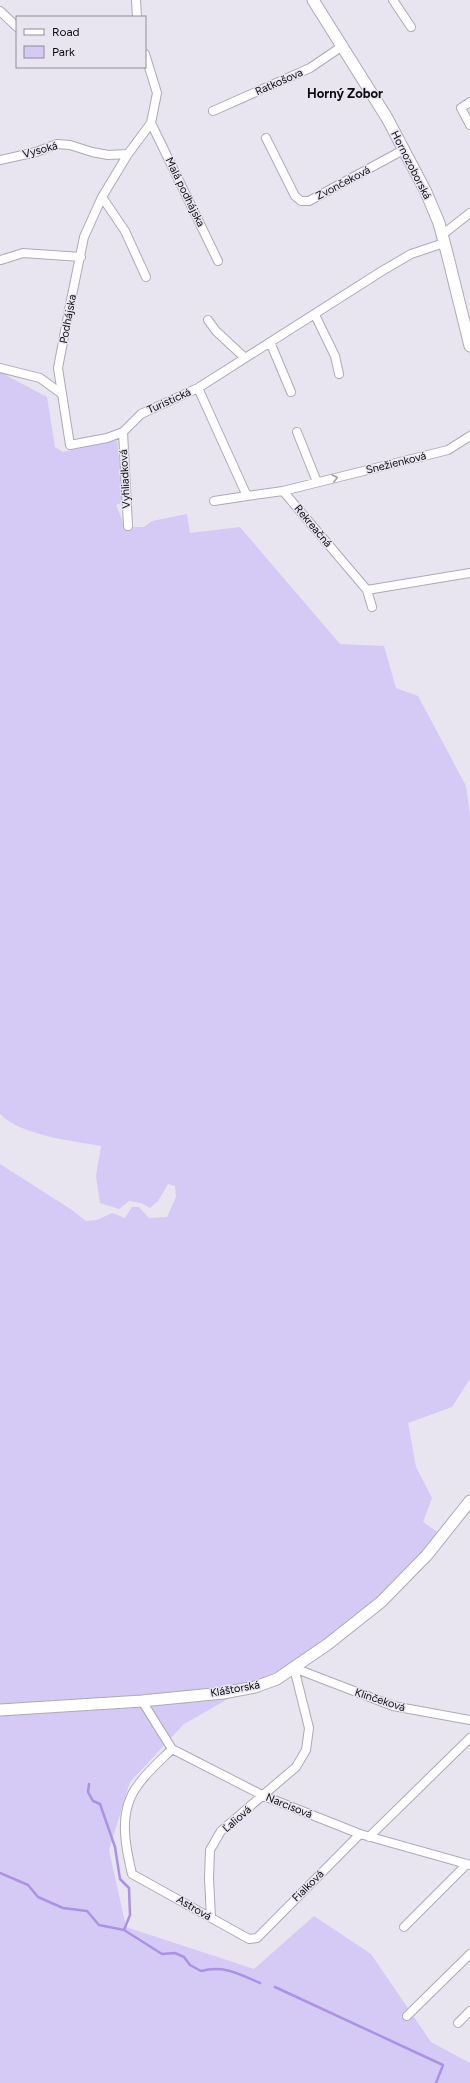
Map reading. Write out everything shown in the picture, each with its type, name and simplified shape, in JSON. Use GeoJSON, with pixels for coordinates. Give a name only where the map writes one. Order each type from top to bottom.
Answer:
{"type":"FeatureCollection","features":[{"type":"Feature","properties":{"kind":"street"},"geometry":{"type":"LineString","coordinates":[[136,0],[137,16]]}},
{"type":"Feature","properties":{"kind":"street","name":"Hornozoborská"},"geometry":{"type":"LineString","coordinates":[[313,0],[405,149],[429,198],[443,239],[470,346]]}},
{"type":"Feature","properties":{"kind":"street"},"geometry":{"type":"LineString","coordinates":[[393,0],[412,28]]}},
{"type":"Feature","properties":{"kind":"street"},"geometry":{"type":"LineString","coordinates":[[0,11],[16,26]]}},
{"type":"Feature","properties":{"kind":"street","name":"Ratkošova"},"geometry":{"type":"LineString","coordinates":[[213,111],[310,68],[341,47]]}},
{"type":"Feature","properties":{"kind":"street","name":"Podhájska"},"geometry":{"type":"LineString","coordinates":[[70,445],[58,368],[70,305],[84,237],[102,197],[128,154],[151,123],[157,93],[146,57]]}},
{"type":"Feature","properties":{"kind":"street"},"geometry":{"type":"LineString","coordinates":[[470,102],[461,108],[470,125]]}},
{"type":"Feature","properties":{"kind":"street","name":"Malá podhájska"},"geometry":{"type":"LineString","coordinates":[[151,123],[218,261]]}},
{"type":"Feature","properties":{"kind":"street","name":"Zvončeková"},"geometry":{"type":"LineString","coordinates":[[266,138],[295,196],[301,201],[309,201],[405,149]]}},
{"type":"Feature","properties":{"kind":"street","name":"Vysoká"},"geometry":{"type":"LineString","coordinates":[[0,160],[36,152],[57,144],[70,145],[108,155],[128,154]]}},
{"type":"Feature","properties":{"kind":"street"},"geometry":{"type":"LineString","coordinates":[[102,197],[125,232],[146,277]]}},
{"type":"Feature","properties":{"kind":"street"},"geometry":{"type":"LineString","coordinates":[[443,239],[470,213]]}},
{"type":"Feature","properties":{"kind":"street","name":"Turistická"},"geometry":{"type":"LineString","coordinates":[[70,445],[107,438],[123,432],[141,414],[198,388],[382,271],[410,254],[443,239]]}},
{"type":"Feature","properties":{"kind":"street"},"geometry":{"type":"LineString","coordinates":[[1,260],[22,253],[81,257]]}},
{"type":"Feature","properties":{"kind":"street"},"geometry":{"type":"LineString","coordinates":[[315,314],[335,356],[339,374]]}},
{"type":"Feature","properties":{"kind":"street"},"geometry":{"type":"LineString","coordinates":[[208,320],[216,331],[245,358]]}},
{"type":"Feature","properties":{"kind":"street"},"geometry":{"type":"LineString","coordinates":[[270,342],[290,392]]}},
{"type":"Feature","properties":{"kind":"street"},"geometry":{"type":"LineString","coordinates":[[0,368],[40,378],[62,394]]}},
{"type":"Feature","properties":{"kind":"street"},"geometry":{"type":"LineString","coordinates":[[198,388],[247,496]]}},
{"type":"Feature","properties":{"kind":"street","name":"Vyhliadková"},"geometry":{"type":"LineString","coordinates":[[123,432],[128,526]]}},
{"type":"Feature","properties":{"kind":"street"},"geometry":{"type":"LineString","coordinates":[[297,432],[317,482]]}},
{"type":"Feature","properties":{"kind":"street","name":"Snežienková"},"geometry":{"type":"LineString","coordinates":[[283,491],[448,450],[470,436]]}},
{"type":"Feature","properties":{"kind":"street"},"geometry":{"type":"LineString","coordinates":[[214,501],[283,491]]}},
{"type":"Feature","properties":{"kind":"street","name":"Rekreačná"},"geometry":{"type":"LineString","coordinates":[[283,491],[367,590],[372,607]]}},
{"type":"Feature","properties":{"kind":"street"},"geometry":{"type":"LineString","coordinates":[[367,590],[470,574]]}},
{"type":"Feature","properties":{"kind":"street","name":"Kláštorská"},"geometry":{"type":"LineString","coordinates":[[0,1710],[232,1692],[255,1687],[277,1679],[294,1668],[381,1602],[427,1555],[470,1501]]}},
{"type":"Feature","properties":{"kind":"street","name":"Klinčeková"},"geometry":{"type":"LineString","coordinates":[[294,1668],[393,1706],[470,1720]]}},
{"type":"Feature","properties":{"kind":"street","name":"Ľaliová"},"geometry":{"type":"LineString","coordinates":[[211,1918],[209,1878],[210,1850],[221,1831],[264,1796],[296,1767],[306,1750],[309,1728],[294,1668]]}},
{"type":"Feature","properties":{"kind":"street"},"geometry":{"type":"LineString","coordinates":[[142,1700],[172,1749]]}},
{"type":"Feature","properties":{"kind":"street"},"geometry":{"type":"LineString","coordinates":[[369,1836],[470,1738]]}},
{"type":"Feature","properties":{"kind":"street","name":"Narcisová"},"geometry":{"type":"LineString","coordinates":[[172,1749],[264,1796],[360,1834],[468,1865],[404,1927]]}},
{"type":"Feature","properties":{"kind":"street","name":"Astrová"},"geometry":{"type":"LineString","coordinates":[[172,1749],[137,1785],[128,1805],[124,1827],[132,1874],[249,1939],[257,1938]]}},
{"type":"Feature","properties":{"kind":"street","name":"Fialková"},"geometry":{"type":"LineString","coordinates":[[257,1938],[360,1834]]}},
{"type":"Feature","properties":{"kind":"street"},"geometry":{"type":"LineString","coordinates":[[407,2016],[470,1954]]}},
{"type":"Feature","properties":{"kind":"street"},"geometry":{"type":"LineString","coordinates":[[458,2022],[470,2011]]}},
{"type":"Feature","properties":{"kind":"green space"},"geometry":{"type":"Polygon","coordinates":[[[0,372],[47,397],[55,447],[63,452],[117,440],[124,502],[116,505],[125,527],[144,527],[152,521],[187,514],[190,533],[240,527],[340,644],[384,646],[396,688],[418,696],[466,786],[470,814],[470,1379],[452,1407],[408,1423],[416,1467],[432,1498],[423,1522],[439,1533],[401,1579],[323,1645],[184,1724],[130,1782],[109,1850],[126,1927],[254,1969],[314,1916],[371,1954],[431,2042],[470,2063],[470,2083],[0,2083],[0,1164],[72,1210],[86,1221],[97,1220],[112,1213],[125,1218],[132,1207],[139,1207],[149,1218],[167,1217],[176,1197],[175,1186],[168,1184],[158,1201],[150,1208],[141,1203],[129,1201],[119,1209],[100,1203],[96,1176],[101,1146],[33,1132],[9,1121],[0,1114],[0,372]]]}},
{"type":"Feature","properties":{"kind":"waterway"},"geometry":{"type":"LineString","coordinates":[[89,1784],[88,1792],[93,1801],[100,1804],[115,1847],[120,1879],[129,1888],[130,1915],[124,1930]]}},
{"type":"Feature","properties":{"kind":"waterway"},"geometry":{"type":"LineString","coordinates":[[0,1873],[28,1885],[38,1897],[63,1908],[87,1911],[99,1925],[124,1930],[162,1954],[175,1953],[184,1957],[190,1965],[201,1971],[209,1969],[231,1971],[260,1983]]}},
{"type":"Feature","properties":{"kind":"waterway"},"geometry":{"type":"LineString","coordinates":[[275,1987],[443,2065],[436,2083]]}},
{"type":"Feature","properties":{"kind":"district","name":"Horný Zobor"},"geometry":{"type":"Point","coordinates":[345,93]}}]}
